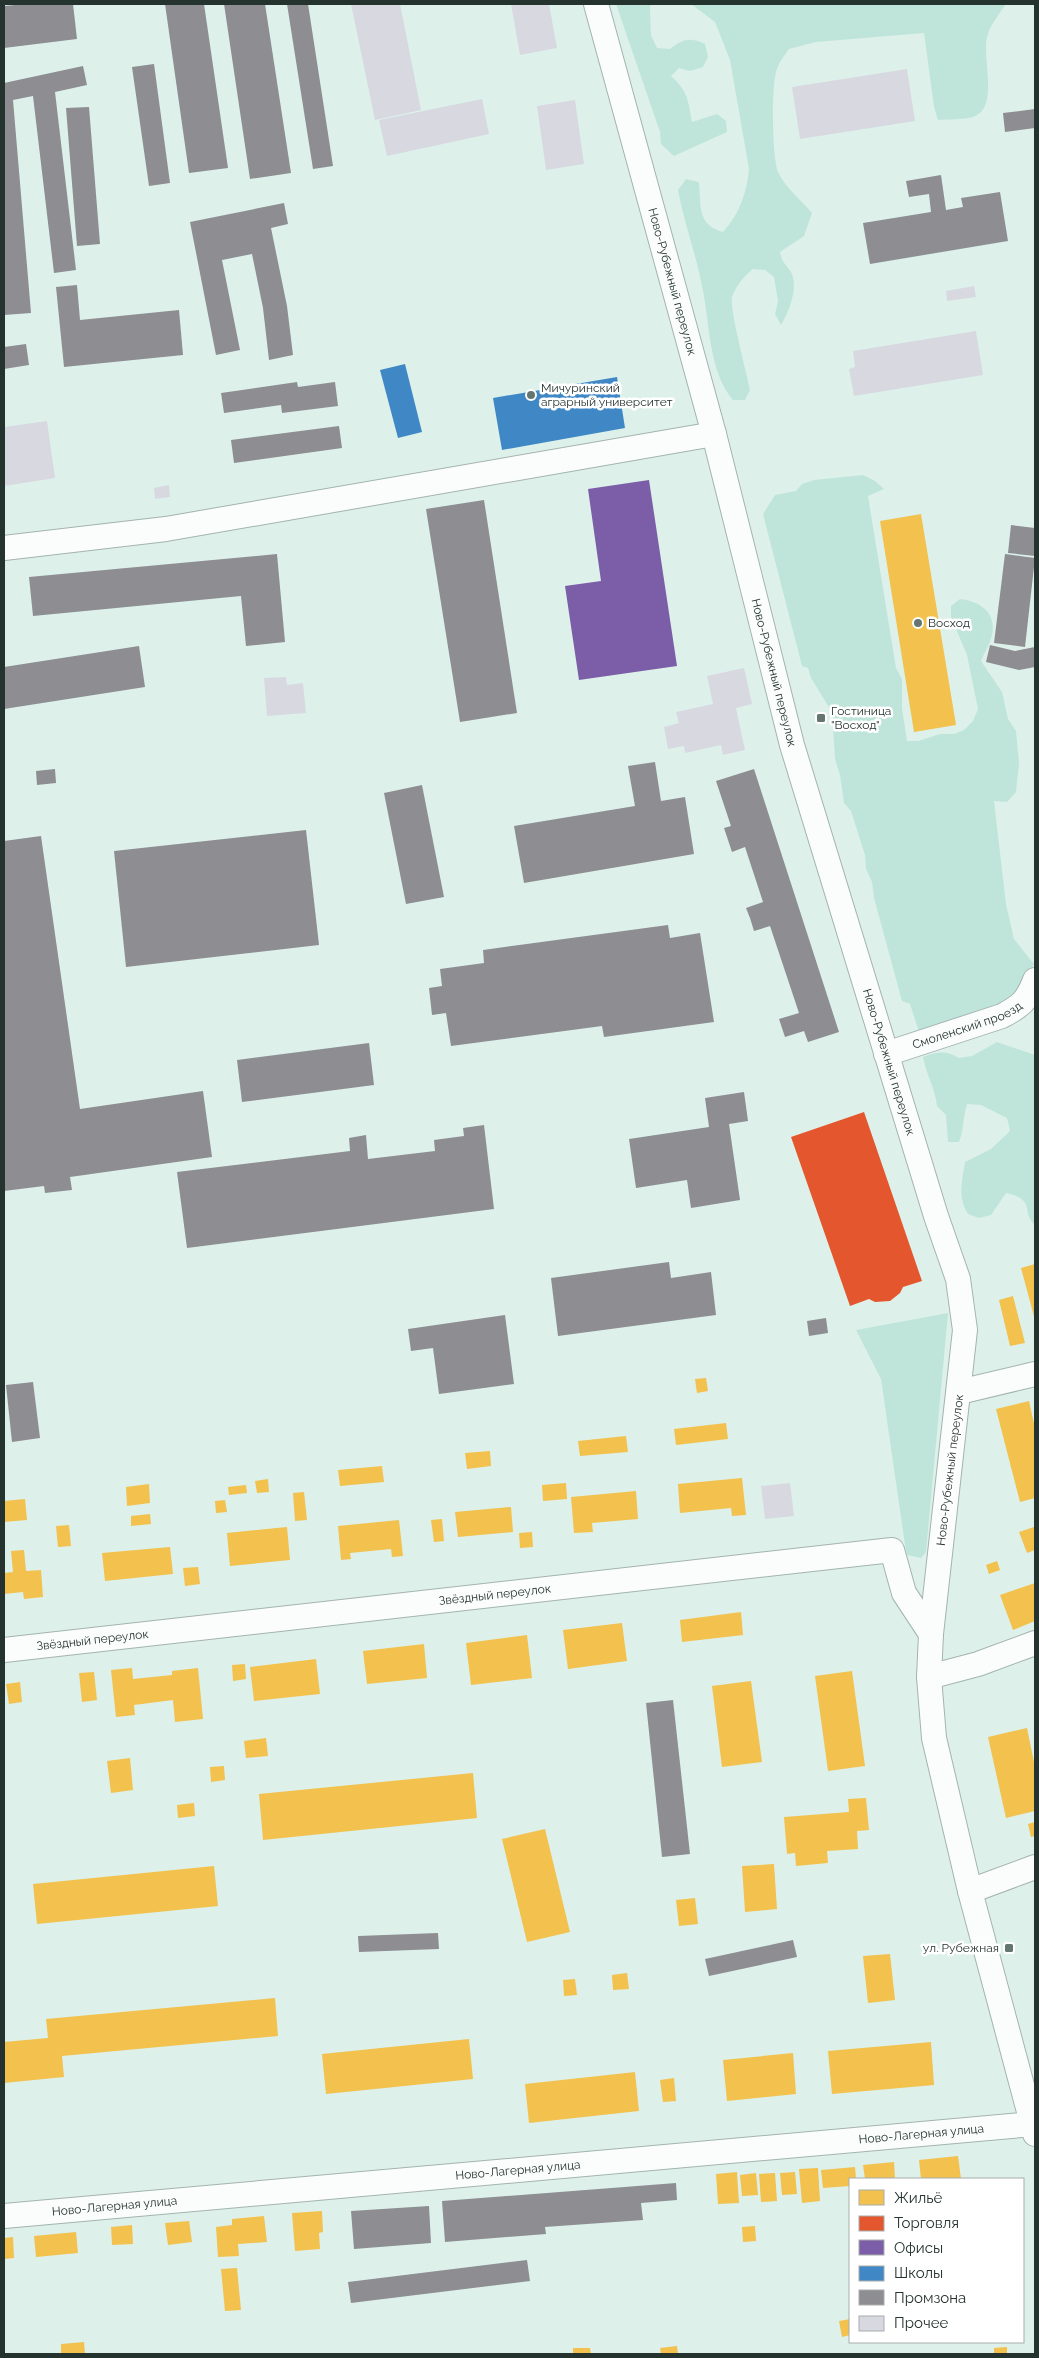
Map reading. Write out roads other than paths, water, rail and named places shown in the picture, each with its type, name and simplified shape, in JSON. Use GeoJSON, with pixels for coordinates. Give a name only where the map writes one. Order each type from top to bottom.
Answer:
{"type":"FeatureCollection","features":[{"type":"Feature","properties":{"kind":"street","name":"Ново-Рубежный переулок"},"geometry":{"type":"LineString","coordinates":[[596,4],[714,434],[792,745],[936,1216],[958,1279],[965,1330],[931,1634],[929,1677],[934,1738],[970,1891],[1029,2083],[1034,2129]]}},
{"type":"Feature","properties":{"kind":"street"},"geometry":{"type":"LineString","coordinates":[[4,548],[166,529],[714,434]]}},
{"type":"Feature","properties":{"kind":"street","name":"Смоленский проезд"},"geometry":{"type":"LineString","coordinates":[[886,1054],[1002,1016],[1018,1008],[1029,996],[1035,980]]}},
{"type":"Feature","properties":{"kind":"street"},"geometry":{"type":"LineString","coordinates":[[959,1392],[1035,1374]]}},
{"type":"Feature","properties":{"kind":"street","name":"Звёздный переулок"},"geometry":{"type":"LineString","coordinates":[[4,1650],[892,1550],[904,1593],[931,1634]]}},
{"type":"Feature","properties":{"kind":"street"},"geometry":{"type":"LineString","coordinates":[[929,1677],[978,1664],[1035,1643]]}},
{"type":"Feature","properties":{"kind":"street"},"geometry":{"type":"LineString","coordinates":[[970,1891],[1035,1867]]}},
{"type":"Feature","properties":{"kind":"street","name":"Ново-Лагерная улица"},"geometry":{"type":"LineString","coordinates":[[4,2216],[1034,2129]]}},
{"type":"Feature","properties":{"kind":"place","name":"Мичуринский аграрный университет"},"geometry":{"type":"Point","coordinates":[531,395]}},
{"type":"Feature","properties":{"kind":"place","name":"Восход"},"geometry":{"type":"Point","coordinates":[918,623]}},
{"type":"Feature","properties":{"kind":"place","name":"Гостиница \"Восход\""},"geometry":{"type":"Point","coordinates":[821,718]}},
{"type":"Feature","properties":{"kind":"place","name":"ул. Рубежная"},"geometry":{"type":"Point","coordinates":[1009,1948]}}]}
